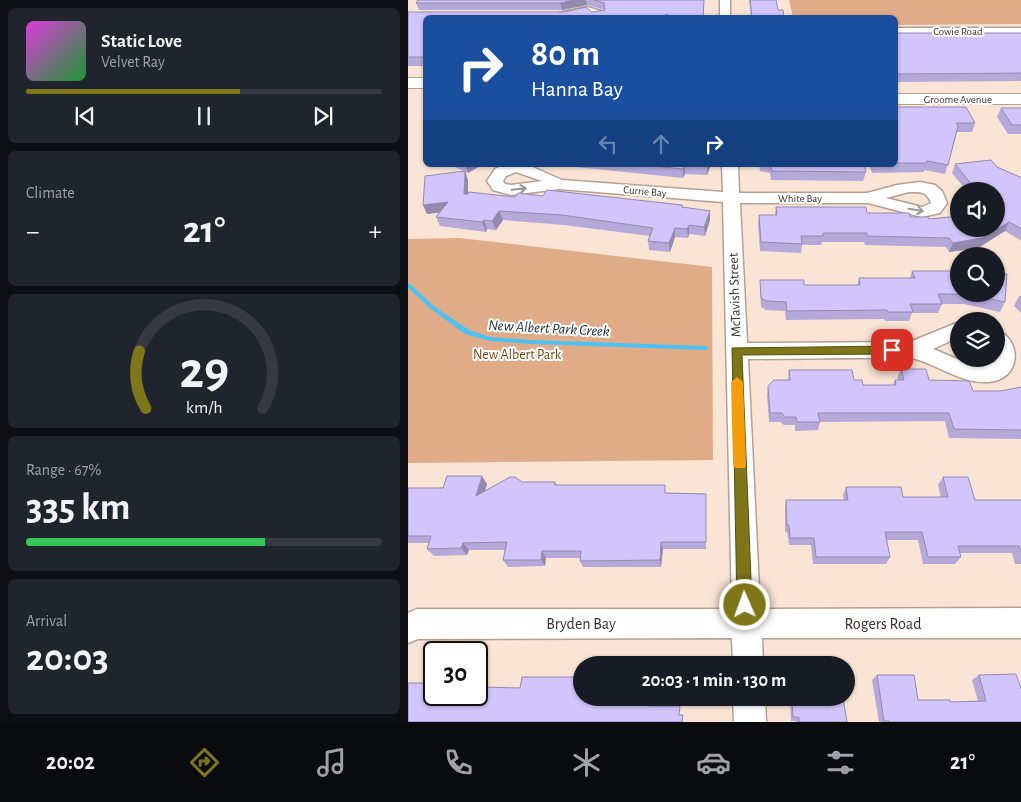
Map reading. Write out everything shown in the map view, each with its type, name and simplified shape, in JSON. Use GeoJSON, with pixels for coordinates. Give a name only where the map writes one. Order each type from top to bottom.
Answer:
{"type":"FeatureCollection","features":[{"type":"Feature","properties":{"kind":"street"},"geometry":{"type":"LineString","coordinates":[[725,0],[725,15]]}},
{"type":"Feature","properties":{"kind":"street"},"geometry":{"type":"LineString","coordinates":[[567,15],[591,10],[600,15]]}},
{"type":"Feature","properties":{"kind":"street","name":"Cowie Road"},"geometry":{"type":"LineString","coordinates":[[898,31],[1022,31]]}},
{"type":"Feature","properties":{"kind":"street"},"geometry":{"type":"LineString","coordinates":[[408,83],[423,83]]}},
{"type":"Feature","properties":{"kind":"street","name":"Groome Avenue"},"geometry":{"type":"LineString","coordinates":[[898,99],[1022,99]]}},
{"type":"Feature","properties":{"kind":"street","name":"McTavish Street"},"geometry":{"type":"LineString","coordinates":[[730,167],[747,656]]}},
{"type":"Feature","properties":{"kind":"street","name":"Currie Bay"},"geometry":{"type":"LineString","coordinates":[[559,184],[731,198]]}},
{"type":"Feature","properties":{"kind":"street","name":"White Bay"},"geometry":{"type":"LineString","coordinates":[[731,198],[868,198]]}},
{"type":"Feature","properties":{"kind":"street"},"geometry":{"type":"LineString","coordinates":[[912,350],[950,333]]}},
{"type":"Feature","properties":{"kind":"street"},"geometry":{"type":"LineString","coordinates":[[1005,348],[1008,358],[1005,366]]}},
{"type":"Feature","properties":{"kind":"street"},"geometry":{"type":"LineString","coordinates":[[736,351],[912,350],[950,364]]}},
{"type":"Feature","properties":{"kind":"street"},"geometry":{"type":"LineString","coordinates":[[957,367],[975,374],[994,374],[1003,367]]}},
{"type":"Feature","properties":{"kind":"street","name":"Bryden Bay"},"geometry":{"type":"LineString","coordinates":[[411,623],[745,623]]}},
{"type":"Feature","properties":{"kind":"street","name":"Rogers Road"},"geometry":{"type":"LineString","coordinates":[[745,623],[1022,623]]}},
{"type":"Feature","properties":{"kind":"street"},"geometry":{"type":"LineString","coordinates":[[749,706],[750,722]]}},
{"type":"Feature","properties":{"kind":"green space"},"geometry":{"type":"Polygon","coordinates":[[[789,0],[1021,0],[1021,24],[898,25],[898,15],[793,15],[789,0]]]}},
{"type":"Feature","properties":{"kind":"green space","name":"New Albert Park"},"geometry":{"type":"Polygon","coordinates":[[[459,238],[712,267],[713,460],[408,463],[408,239],[459,238]]]}},
{"type":"Feature","properties":{"kind":"building"},"geometry":{"type":"Polygon","coordinates":[[[418,0],[574,0],[560,3],[416,3],[418,0]]]}},
{"type":"Feature","properties":{"kind":"building"},"geometry":{"type":"Polygon","coordinates":[[[594,0],[704,0],[703,15],[423,15],[423,57],[408,57],[408,12],[565,12],[586,7],[592,12],[605,10],[604,3],[594,0]]]}},
{"type":"Feature","properties":{"kind":"building"},"geometry":{"type":"Polygon","coordinates":[[[750,0],[776,0],[778,10],[783,10],[784,15],[752,15],[750,0]]]}},
{"type":"Feature","properties":{"kind":"building"},"geometry":{"type":"Polygon","coordinates":[[[898,33],[1022,33],[1022,73],[898,74],[898,33]]]}},
{"type":"Feature","properties":{"kind":"building"},"geometry":{"type":"Polygon","coordinates":[[[898,107],[966,107],[975,123],[956,123],[958,126],[948,165],[927,161],[926,163],[898,163],[898,107]]]}},
{"type":"Feature","properties":{"kind":"building"},"geometry":{"type":"Polygon","coordinates":[[[1001,108],[1022,108],[1022,125],[1012,125],[1001,108]]]}},
{"type":"Feature","properties":{"kind":"building"},"geometry":{"type":"Polygon","coordinates":[[[991,160],[997,167],[1022,178],[1022,229],[1009,222],[1005,224],[1005,182],[970,182],[955,164],[991,160]]]}},
{"type":"Feature","properties":{"kind":"building"},"geometry":{"type":"Polygon","coordinates":[[[662,167],[684,167],[683,169],[662,167]]]}},
{"type":"Feature","properties":{"kind":"building"},"geometry":{"type":"Polygon","coordinates":[[[771,167],[865,167],[866,172],[772,171],[771,167]]]}},
{"type":"Feature","properties":{"kind":"building"},"geometry":{"type":"Polygon","coordinates":[[[465,171],[464,194],[469,192],[515,197],[518,193],[543,196],[547,190],[682,205],[682,207],[710,211],[704,227],[689,225],[687,229],[675,228],[669,243],[648,241],[653,228],[562,215],[499,211],[492,221],[484,220],[482,222],[436,217],[448,202],[423,205],[425,176],[465,171]]]}},
{"type":"Feature","properties":{"kind":"building"},"geometry":{"type":"Polygon","coordinates":[[[776,207],[866,207],[867,213],[909,213],[910,217],[928,217],[929,219],[950,217],[950,237],[984,237],[953,243],[949,238],[867,236],[867,233],[823,233],[823,236],[801,236],[802,244],[761,242],[759,215],[777,215],[776,207]]]}},
{"type":"Feature","properties":{"kind":"building"},"geometry":{"type":"Polygon","coordinates":[[[912,271],[950,271],[950,294],[938,294],[942,304],[910,304],[913,312],[888,312],[887,310],[787,311],[786,302],[767,301],[761,298],[760,280],[804,280],[804,285],[860,285],[859,278],[915,278],[912,271]]]}},
{"type":"Feature","properties":{"kind":"building"},"geometry":{"type":"Polygon","coordinates":[[[1005,274],[1007,274],[1005,302],[1005,274]]]}},
{"type":"Feature","properties":{"kind":"building"},"geometry":{"type":"Polygon","coordinates":[[[901,369],[926,369],[929,380],[969,381],[973,391],[1000,391],[1022,387],[1022,430],[954,429],[949,413],[818,413],[820,422],[797,422],[796,417],[785,417],[782,413],[770,413],[768,386],[774,380],[790,380],[789,370],[852,370],[854,380],[862,380],[863,385],[896,385],[895,380],[904,380],[901,369]]]}},
{"type":"Feature","properties":{"kind":"building"},"geometry":{"type":"Polygon","coordinates":[[[447,476],[482,476],[476,496],[510,477],[515,477],[522,482],[555,482],[555,485],[665,485],[665,493],[706,494],[706,542],[661,542],[660,560],[580,561],[581,551],[542,551],[541,560],[503,560],[507,542],[463,543],[461,548],[427,549],[431,536],[408,536],[408,488],[443,488],[447,476]]]}},
{"type":"Feature","properties":{"kind":"building"},"geometry":{"type":"Polygon","coordinates":[[[943,477],[968,477],[975,500],[1022,500],[1022,554],[1019,546],[958,546],[961,557],[928,557],[922,532],[885,532],[890,557],[816,557],[814,538],[790,538],[789,525],[787,525],[786,500],[848,500],[846,487],[901,487],[903,497],[948,497],[943,477]]]}},
{"type":"Feature","properties":{"kind":"building"},"geometry":{"type":"Polygon","coordinates":[[[1016,674],[1022,691],[1022,722],[884,721],[877,675],[914,675],[918,700],[950,700],[950,702],[986,701],[979,675],[1016,674]]]}},
{"type":"Feature","properties":{"kind":"building"},"geometry":{"type":"Polygon","coordinates":[[[522,677],[573,677],[573,706],[680,706],[679,715],[683,715],[682,722],[408,722],[408,683],[423,683],[423,706],[488,706],[488,687],[520,688],[522,677]]]}},
{"type":"Feature","properties":{"kind":"building"},"geometry":{"type":"Polygon","coordinates":[[[792,706],[844,706],[847,722],[799,722],[799,717],[793,717],[792,706]]]}},
{"type":"Feature","properties":{"kind":"waterway","name":"New Albert Park Creek"},"geometry":{"type":"LineString","coordinates":[[408,285],[433,308],[467,332],[490,339],[706,348]]}},
{"type":"Feature","properties":{"kind":"slow traffic"},"geometry":{"type":"LineString","coordinates":[[737,382],[740,464]]}},
{"type":"Feature","properties":{"kind":"route"},"geometry":{"type":"LineString","coordinates":[[745,605],[736,351],[892,350]]}}]}
